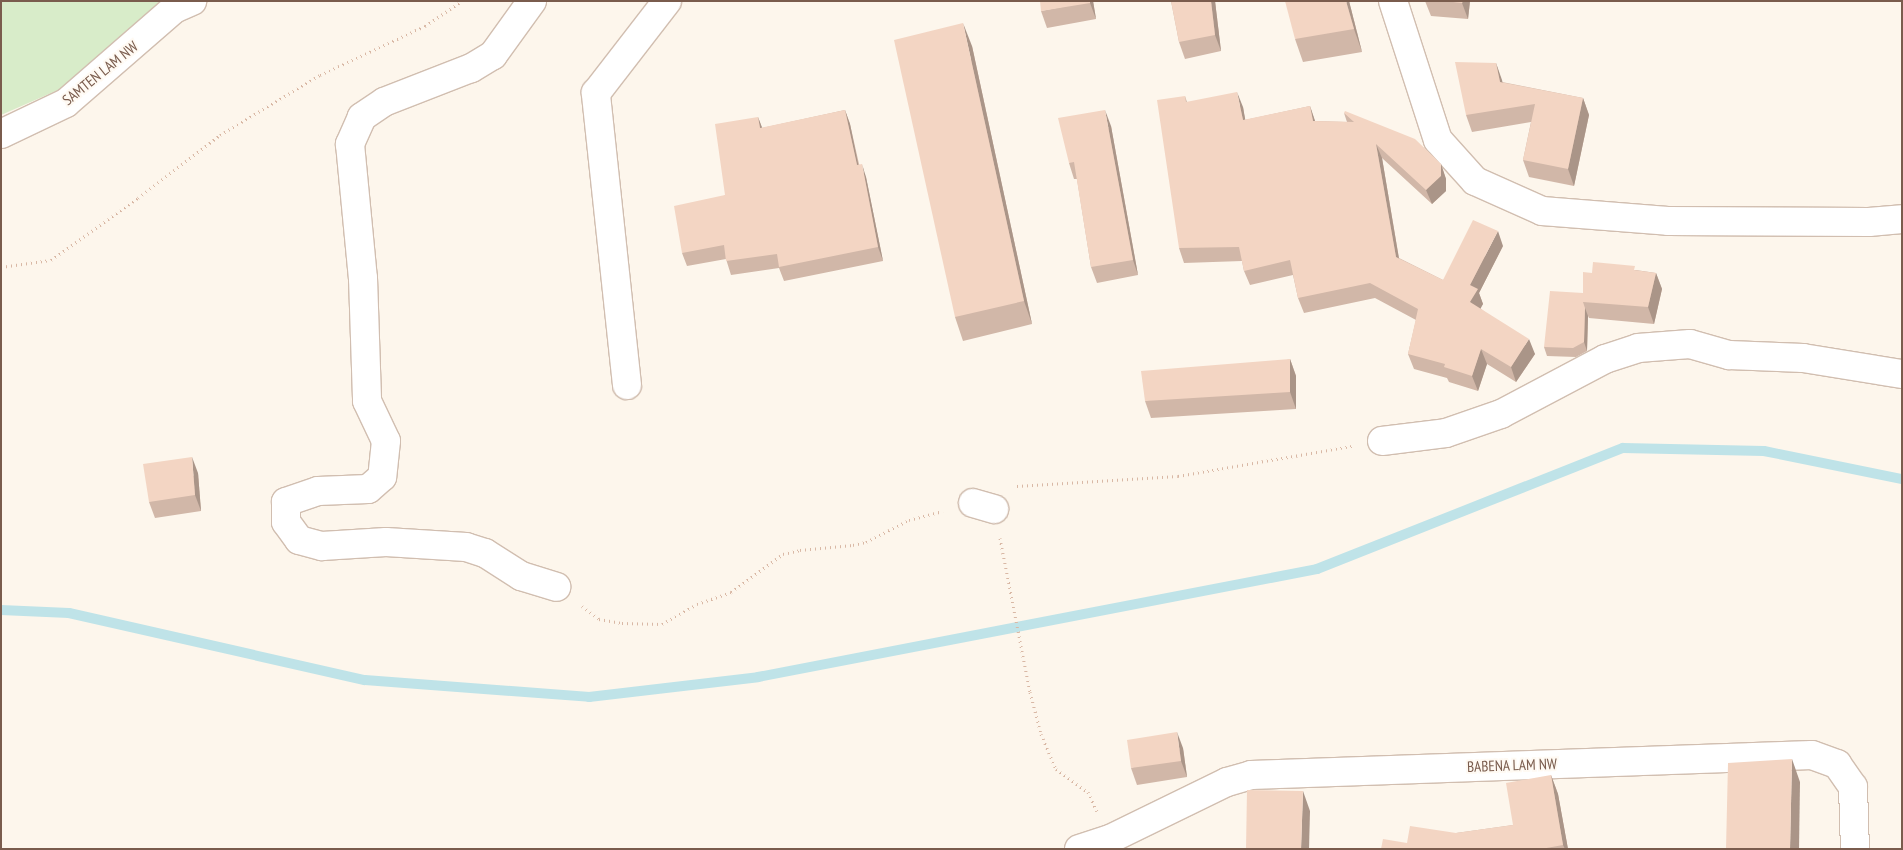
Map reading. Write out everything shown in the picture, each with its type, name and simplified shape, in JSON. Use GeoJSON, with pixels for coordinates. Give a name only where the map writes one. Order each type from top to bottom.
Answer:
{"type":"FeatureCollection","features":[{"type":"Feature","properties":{"kind":"street","name":"SAMTEN LAM NW"},"geometry":{"type":"LineString","coordinates":[[1,134],[66,103],[174,9],[192,1]]}},
{"type":"Feature","properties":{"kind":"street"},"geometry":{"type":"LineString","coordinates":[[532,1],[492,55],[471,68],[384,102],[362,118],[350,144],[363,278],[367,401],[386,440],[382,477],[368,489],[318,491],[286,502],[286,522],[299,540],[322,546],[386,542],[466,547],[485,553],[521,576],[556,587]]}},
{"type":"Feature","properties":{"kind":"street"},"geometry":{"type":"LineString","coordinates":[[627,385],[596,93],[667,1]]}},
{"type":"Feature","properties":{"kind":"street"},"geometry":{"type":"LineString","coordinates":[[1393,1],[1438,140],[1475,182],[1542,211],[1668,221],[1869,222],[1902,219]]}},
{"type":"Feature","properties":{"kind":"street"},"geometry":{"type":"LineString","coordinates":[[1382,440],[1446,433],[1501,414],[1605,359],[1638,348],[1690,344],[1729,355],[1803,358],[1902,374]]}},
{"type":"Feature","properties":{"kind":"street","name":"BABENA LAM NW"},"geometry":{"type":"LineString","coordinates":[[1081,848],[1110,839],[1227,782],[1258,774],[1812,755],[1837,764],[1853,787],[1854,849]]}},
{"type":"Feature","properties":{"kind":"path"},"geometry":{"type":"LineString","coordinates":[[1,267],[51,260],[138,198],[220,135],[320,75],[425,26],[462,1]]}},
{"type":"Feature","properties":{"kind":"path"},"geometry":{"type":"LineString","coordinates":[[556,587],[599,619],[622,623],[662,624],[697,604],[731,592],[783,554],[800,550],[866,542],[909,520],[983,506],[1012,486],[1178,476],[1382,440]]}},
{"type":"Feature","properties":{"kind":"path"},"geometry":{"type":"LineString","coordinates":[[983,506],[1041,734],[1056,770],[1088,792],[1110,839]]}},
{"type":"Feature","properties":{"kind":"green space"},"geometry":{"type":"Polygon","coordinates":[[[1,1],[177,1],[90,76],[1,115],[1,1]]]}},
{"type":"Feature","properties":{"kind":"building"},"geometry":{"type":"Polygon","coordinates":[[[1040,1],[1090,1],[1090,3],[1041,11],[1040,1]]]}},
{"type":"Feature","properties":{"kind":"building"},"geometry":{"type":"Polygon","coordinates":[[[1171,1],[1211,1],[1215,35],[1179,42],[1171,1]]]}},
{"type":"Feature","properties":{"kind":"building"},"geometry":{"type":"Polygon","coordinates":[[[1285,1],[1346,1],[1354,29],[1295,39],[1285,1]]]}},
{"type":"Feature","properties":{"kind":"building"},"geometry":{"type":"Polygon","coordinates":[[[1444,1],[1463,1],[1462,3],[1444,1]]]}},
{"type":"Feature","properties":{"kind":"building"},"geometry":{"type":"Polygon","coordinates":[[[963,23],[1024,301],[955,317],[894,40],[963,23]]]}},
{"type":"Feature","properties":{"kind":"building"},"geometry":{"type":"Polygon","coordinates":[[[1455,62],[1496,63],[1500,82],[1583,98],[1568,169],[1523,160],[1535,104],[1466,115],[1455,62]]]}},
{"type":"Feature","properties":{"kind":"building"},"geometry":{"type":"Polygon","coordinates":[[[1237,92],[1243,120],[1310,106],[1313,121],[1354,122],[1344,113],[1345,111],[1415,139],[1441,164],[1441,176],[1426,190],[1376,144],[1396,257],[1443,280],[1473,220],[1498,231],[1470,285],[1478,289],[1470,302],[1529,339],[1511,367],[1481,349],[1472,376],[1444,367],[1445,364],[1408,354],[1418,309],[1370,283],[1298,298],[1290,260],[1244,271],[1239,247],[1179,248],[1157,100],[1185,96],[1186,102],[1237,92]]]}},
{"type":"Feature","properties":{"kind":"building"},"geometry":{"type":"Polygon","coordinates":[[[845,110],[857,165],[862,164],[878,247],[779,267],[777,254],[726,261],[724,245],[682,253],[674,206],[725,195],[715,124],[758,117],[760,128],[845,110]]]}},
{"type":"Feature","properties":{"kind":"building"},"geometry":{"type":"Polygon","coordinates":[[[1105,110],[1133,260],[1091,267],[1074,162],[1069,163],[1058,118],[1105,110]]]}},
{"type":"Feature","properties":{"kind":"building"},"geometry":{"type":"Polygon","coordinates":[[[1593,262],[1635,266],[1634,270],[1656,273],[1648,307],[1583,302],[1583,272],[1592,273],[1593,262]]]}},
{"type":"Feature","properties":{"kind":"building"},"geometry":{"type":"Polygon","coordinates":[[[1550,291],[1583,293],[1585,308],[1584,342],[1573,348],[1544,347],[1550,291]]]}},
{"type":"Feature","properties":{"kind":"building"},"geometry":{"type":"Polygon","coordinates":[[[1290,359],[1290,392],[1145,401],[1141,371],[1290,359]]]}},
{"type":"Feature","properties":{"kind":"building"},"geometry":{"type":"Polygon","coordinates":[[[192,457],[195,495],[149,502],[143,464],[192,457]]]}},
{"type":"Feature","properties":{"kind":"building"},"geometry":{"type":"Polygon","coordinates":[[[1177,732],[1181,761],[1131,768],[1127,740],[1177,732]]]}},
{"type":"Feature","properties":{"kind":"building"},"geometry":{"type":"Polygon","coordinates":[[[1792,759],[1790,849],[1726,849],[1728,763],[1792,759]]]}},
{"type":"Feature","properties":{"kind":"building"},"geometry":{"type":"Polygon","coordinates":[[[1551,775],[1563,845],[1541,849],[1381,849],[1383,839],[1407,843],[1410,826],[1456,833],[1513,825],[1506,783],[1551,775]]]}},
{"type":"Feature","properties":{"kind":"building"},"geometry":{"type":"Polygon","coordinates":[[[1247,790],[1303,791],[1301,849],[1246,849],[1247,790]]]}},
{"type":"Feature","properties":{"kind":"waterway"},"geometry":{"type":"LineString","coordinates":[[1,610],[69,613],[365,680],[589,697],[758,677],[1317,569],[1623,448],[1764,451],[1902,479]]}}]}
